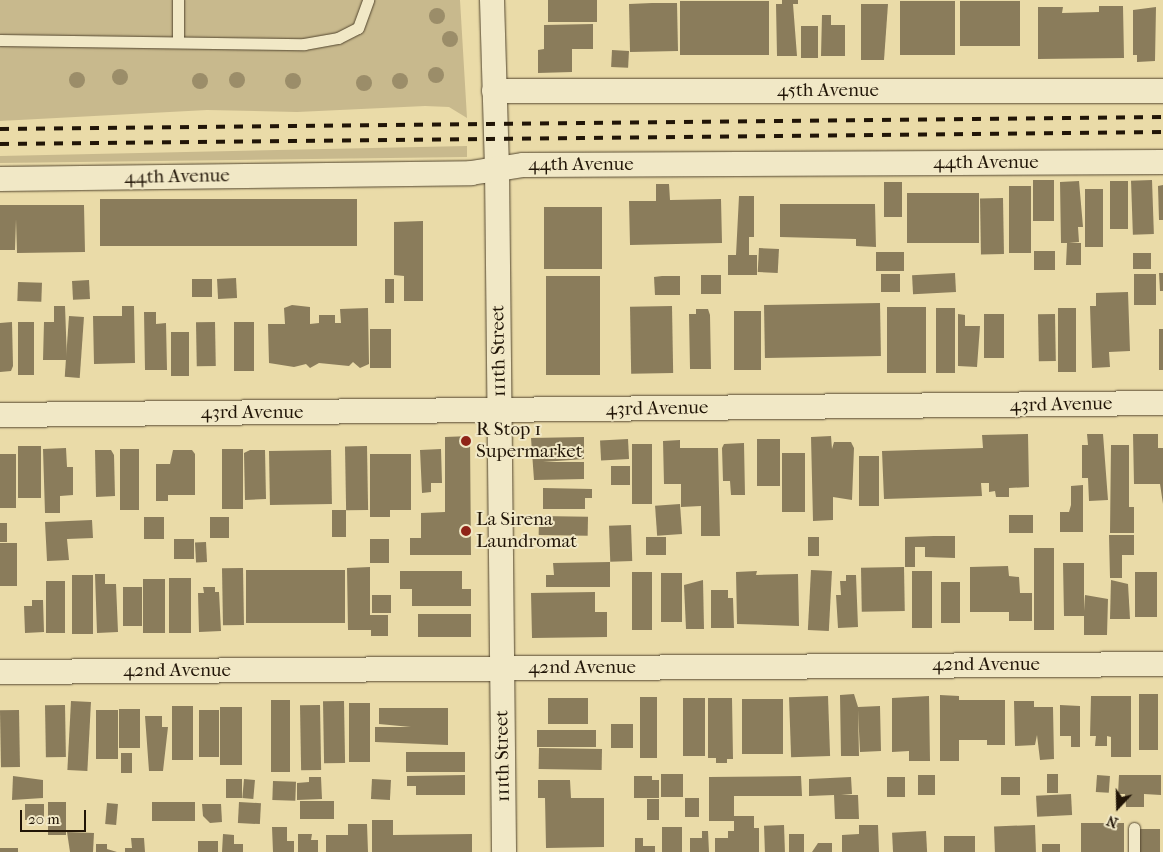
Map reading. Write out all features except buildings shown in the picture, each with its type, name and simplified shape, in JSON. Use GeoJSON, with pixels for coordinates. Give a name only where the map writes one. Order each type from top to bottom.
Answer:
{"type":"FeatureCollection","features":[{"type":"Feature","properties":{"kind":"street","name":"111th Street"},"geometry":{"type":"LineString","coordinates":[[492,0],[497,168],[504,852]]}},
{"type":"Feature","properties":{"kind":"street","name":"45th Avenue"},"geometry":{"type":"LineString","coordinates":[[494,91],[1163,91]]}},
{"type":"Feature","properties":{"kind":"street","name":"44th Avenue"},"geometry":{"type":"LineString","coordinates":[[0,179],[472,173],[523,165],[1163,162]]}},
{"type":"Feature","properties":{"kind":"street","name":"43rd Avenue"},"geometry":{"type":"LineString","coordinates":[[0,415],[1163,403]]}},
{"type":"Feature","properties":{"kind":"street","name":"42nd Avenue"},"geometry":{"type":"LineString","coordinates":[[0,672],[1163,664]]}},
{"type":"Feature","properties":{"kind":"lane"},"geometry":{"type":"LineString","coordinates":[[178,0],[178,41]]}},
{"type":"Feature","properties":{"kind":"lane"},"geometry":{"type":"LineString","coordinates":[[0,40],[304,44],[338,38],[358,28],[368,0]]}},
{"type":"Feature","properties":{"kind":"lane"},"geometry":{"type":"LineString","coordinates":[[1134,828],[1134,852]]}},
{"type":"Feature","properties":{"kind":"shaded area"},"geometry":{"type":"Polygon","coordinates":[[[0,0],[460,0],[467,118],[449,107],[425,106],[297,112],[207,110],[0,121],[0,0]]]}},
{"type":"Feature","properties":{"kind":"shaded area"},"geometry":{"type":"Polygon","coordinates":[[[467,146],[467,157],[0,163],[0,156],[467,146]]]}},
{"type":"Feature","properties":{"kind":"railway"},"geometry":{"type":"LineString","coordinates":[[0,129],[1163,117]]}},
{"type":"Feature","properties":{"kind":"railway"},"geometry":{"type":"LineString","coordinates":[[0,144],[1163,132]]}},
{"type":"Feature","properties":{"kind":"place","name":"R Stop 1 Supermarket"},"geometry":{"type":"Point","coordinates":[466,441]}},
{"type":"Feature","properties":{"kind":"place","name":"La Sirena Laundromat"},"geometry":{"type":"Point","coordinates":[466,531]}}]}
